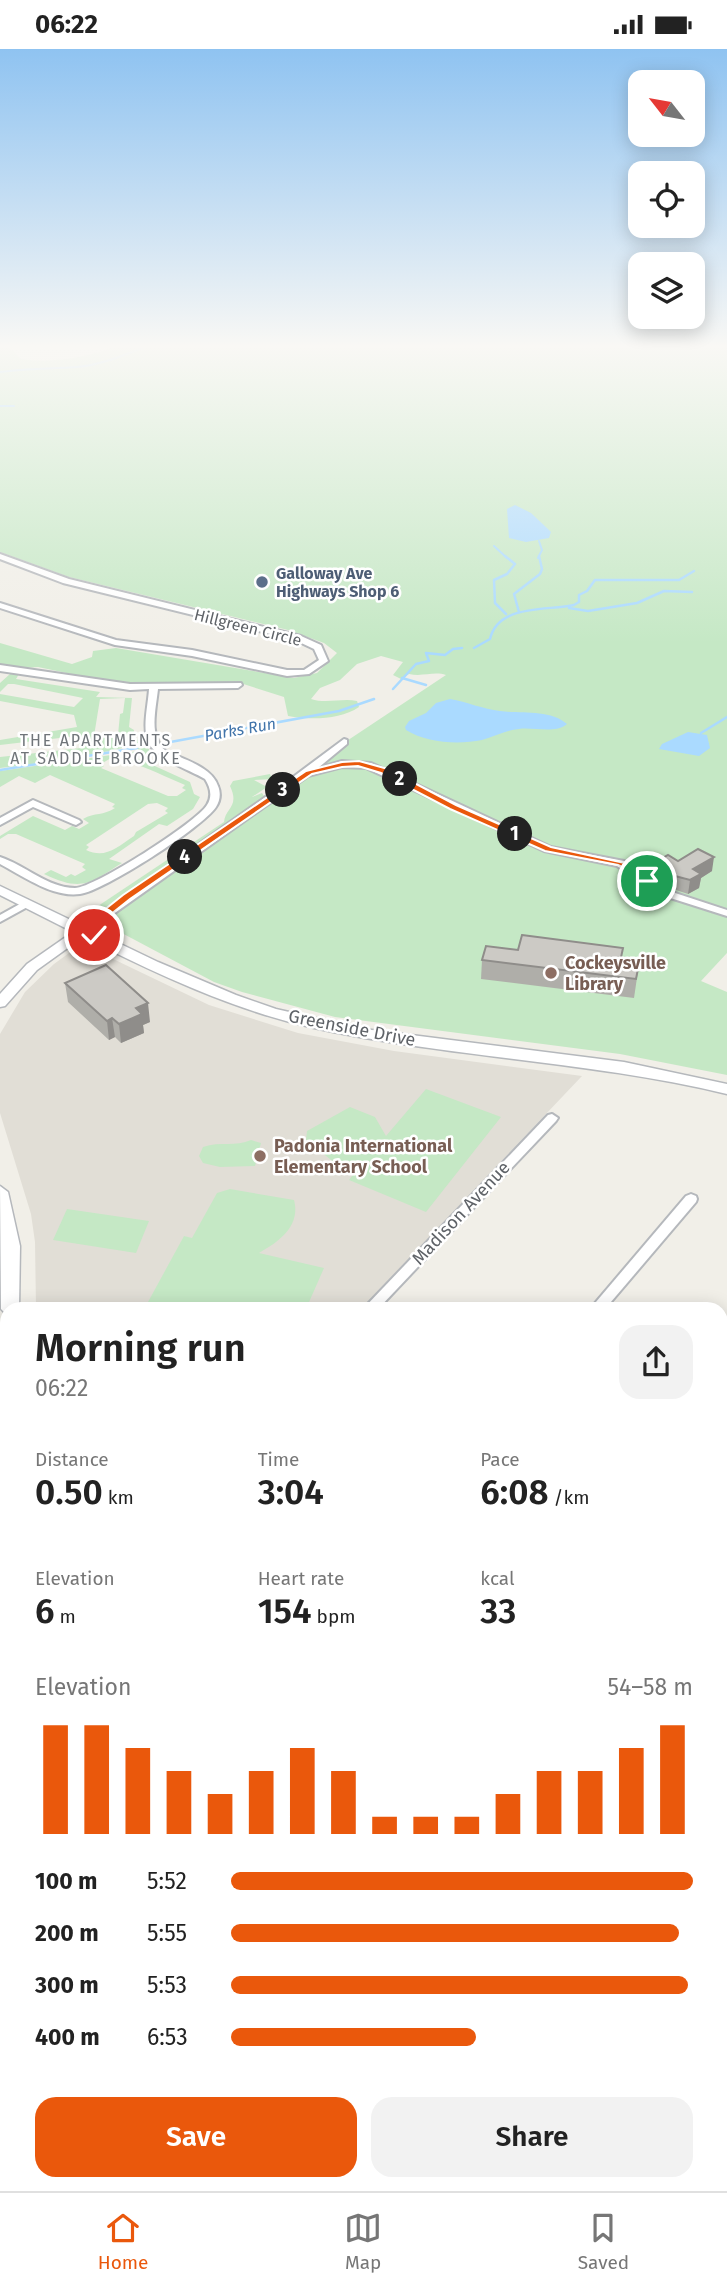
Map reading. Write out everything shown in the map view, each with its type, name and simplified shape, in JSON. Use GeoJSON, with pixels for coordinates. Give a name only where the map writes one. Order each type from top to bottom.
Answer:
{"type":"FeatureCollection","features":[{"type":"Feature","properties":{"kind":"street","name":"Hillgreen Circle"},"geometry":{"type":"LineString","coordinates":[[0,556],[66,581],[298,638],[318,647],[324,661],[306,672],[287,673],[192,653],[115,642],[0,605]]}},
{"type":"Feature","properties":{"kind":"street"},"geometry":{"type":"LineString","coordinates":[[2,671],[104,685],[238,685]]}},
{"type":"Feature","properties":{"kind":"street"},"geometry":{"type":"LineString","coordinates":[[0,860],[60,888],[80,891],[101,883],[204,815],[215,798],[213,783],[209,777],[152,747],[149,733],[154,687]]}},
{"type":"Feature","properties":{"kind":"street"},"geometry":{"type":"LineString","coordinates":[[0,1003],[32,967],[127,897],[309,773],[344,742]]}},
{"type":"Feature","properties":{"kind":"street"},"geometry":{"type":"LineString","coordinates":[[309,773],[342,764],[375,768],[453,807],[548,849],[620,863],[631,867],[655,888],[672,896],[727,913]]}},
{"type":"Feature","properties":{"kind":"street"},"geometry":{"type":"LineString","coordinates":[[0,822],[33,803],[76,822]]}},
{"type":"Feature","properties":{"kind":"street","name":"Greenside Drive"},"geometry":{"type":"LineString","coordinates":[[0,890],[223,996],[312,1023],[392,1038],[652,1072],[727,1089]]}},
{"type":"Feature","properties":{"kind":"street"},"geometry":{"type":"LineString","coordinates":[[0,919],[27,903]]}},
{"type":"Feature","properties":{"kind":"street","name":"Madison Avenue"},"geometry":{"type":"LineString","coordinates":[[377,1302],[552,1118]]}},
{"type":"Feature","properties":{"kind":"street"},"geometry":{"type":"LineString","coordinates":[[0,1192],[11,1246],[10,1302]]}},
{"type":"Feature","properties":{"kind":"street"},"geometry":{"type":"LineString","coordinates":[[603,1302],[691,1199]]}},
{"type":"Feature","properties":{"kind":"shaded area","name":"Padonia International Elementary School"},"geometry":{"type":"Polygon","coordinates":[[[80,945],[86,946],[209,1005],[298,1033],[394,1051],[582,1076],[368,1302],[36,1302],[35,1242],[31,1214],[0,1113],[0,1034],[25,992],[54,964],[80,945]]]}},
{"type":"Feature","properties":{"kind":"green space"},"geometry":{"type":"Polygon","coordinates":[[[0,445],[727,445],[727,953],[701,981],[727,992],[727,1075],[620,1054],[335,1017],[214,982],[86,914],[224,822],[233,803],[230,786],[233,781],[270,774],[272,779],[254,780],[267,787],[252,797],[262,793],[264,796],[446,675],[409,674],[401,679],[393,675],[403,662],[381,656],[357,664],[340,680],[320,688],[311,699],[357,701],[359,707],[334,717],[306,718],[288,716],[284,697],[237,682],[143,683],[100,680],[38,667],[0,664],[0,643],[72,664],[92,657],[93,651],[116,648],[294,678],[317,673],[337,653],[324,643],[288,630],[69,577],[0,552],[0,445]]]}},
{"type":"Feature","properties":{"kind":"green space"},"geometry":{"type":"Polygon","coordinates":[[[10,674],[19,674],[16,679],[100,692],[96,697],[132,698],[129,727],[134,730],[133,740],[143,739],[151,753],[135,757],[190,782],[194,794],[200,797],[193,809],[167,826],[159,824],[109,859],[122,863],[93,880],[68,883],[44,874],[51,870],[66,877],[71,874],[75,876],[86,870],[82,867],[85,864],[16,834],[8,834],[0,839],[0,836],[33,816],[65,830],[72,826],[79,829],[89,823],[83,819],[111,810],[115,808],[112,807],[115,804],[50,775],[35,783],[19,776],[0,787],[0,771],[139,751],[136,745],[72,759],[0,768],[0,757],[81,748],[77,736],[0,745],[0,740],[77,727],[74,715],[0,701],[0,694],[74,707],[83,698],[14,684],[8,684],[0,692],[0,683],[10,674]],[[125,698],[100,699],[94,736],[113,738],[118,735],[125,698]],[[111,758],[101,764],[104,766],[101,768],[168,796],[177,796],[186,790],[182,788],[185,785],[129,762],[111,758]],[[157,803],[148,804],[86,845],[89,847],[86,850],[99,853],[110,851],[168,813],[165,811],[168,808],[157,803]]]}},
{"type":"Feature","properties":{"kind":"green space"},"geometry":{"type":"Polygon","coordinates":[[[426,1089],[501,1117],[426,1212],[349,1180],[359,1167],[345,1171],[306,1140],[307,1131],[350,1107],[375,1117],[386,1136],[426,1089]]]}},
{"type":"Feature","properties":{"kind":"green space"},"geometry":{"type":"Polygon","coordinates":[[[251,1140],[261,1143],[255,1166],[220,1167],[203,1163],[199,1156],[203,1147],[251,1140]]]}},
{"type":"Feature","properties":{"kind":"green space"},"geometry":{"type":"Polygon","coordinates":[[[230,1189],[294,1200],[294,1218],[287,1232],[259,1253],[324,1268],[309,1302],[148,1302],[184,1236],[192,1238],[217,1193],[230,1189]]]}},
{"type":"Feature","properties":{"kind":"green space"},"geometry":{"type":"Polygon","coordinates":[[[67,1209],[149,1221],[136,1253],[53,1240],[67,1209]]]}},
{"type":"Feature","properties":{"kind":"water"},"geometry":{"type":"Polygon","coordinates":[[[515,505],[531,513],[548,529],[551,532],[549,538],[526,542],[509,538],[507,509],[515,505]]]}},
{"type":"Feature","properties":{"kind":"water"},"geometry":{"type":"Polygon","coordinates":[[[450,699],[494,710],[544,714],[567,724],[557,729],[514,730],[482,740],[463,742],[423,738],[406,730],[409,721],[426,713],[436,703],[450,699]]]}},
{"type":"Feature","properties":{"kind":"water"},"geometry":{"type":"Polygon","coordinates":[[[688,732],[707,735],[710,748],[699,756],[659,749],[662,744],[688,732]]]}},
{"type":"Feature","properties":{"kind":"building"},"geometry":{"type":"Polygon","coordinates":[[[698,849],[714,857],[693,869],[701,874],[690,880],[675,876],[654,863],[668,855],[678,861],[698,849]]]}},
{"type":"Feature","properties":{"kind":"building"},"geometry":{"type":"Polygon","coordinates":[[[522,935],[623,948],[620,962],[639,964],[636,979],[482,960],[486,946],[518,950],[522,935]]]}},
{"type":"Feature","properties":{"kind":"building"},"geometry":{"type":"Polygon","coordinates":[[[106,965],[148,1003],[136,1008],[142,1014],[119,1024],[112,1018],[107,1021],[65,983],[106,965]]]}},
{"type":"Feature","properties":{"kind":"waterway"},"geometry":{"type":"LineString","coordinates":[[539,541],[542,550],[539,556]]}},
{"type":"Feature","properties":{"kind":"waterway"},"geometry":{"type":"LineString","coordinates":[[494,546],[507,558]]}},
{"type":"Feature","properties":{"kind":"waterway"},"geometry":{"type":"LineString","coordinates":[[505,556],[515,564],[507,574],[494,580],[495,603],[506,614]]}},
{"type":"Feature","properties":{"kind":"waterway"},"geometry":{"type":"LineString","coordinates":[[519,612],[514,594],[540,574],[542,569],[539,556]]}},
{"type":"Feature","properties":{"kind":"waterway"},"geometry":{"type":"LineString","coordinates":[[474,648],[490,639],[495,628],[513,614],[574,605],[579,602],[579,595],[587,591],[595,580],[679,580],[694,571]]}},
{"type":"Feature","properties":{"kind":"waterway"},"geometry":{"type":"LineString","coordinates":[[569,608],[588,611],[637,603],[664,591],[692,592]]}},
{"type":"Feature","properties":{"kind":"waterway"},"geometry":{"type":"LineString","coordinates":[[403,678],[416,664],[429,661],[426,653],[445,655],[453,649],[462,648]]}},
{"type":"Feature","properties":{"kind":"waterway"},"geometry":{"type":"LineString","coordinates":[[393,689],[403,678]]}},
{"type":"Feature","properties":{"kind":"waterway"},"geometry":{"type":"LineString","coordinates":[[403,678],[426,685]]}},
{"type":"Feature","properties":{"kind":"waterway","name":"Parks Run"},"geometry":{"type":"LineString","coordinates":[[165,743],[339,711],[374,699]]}},
{"type":"Feature","properties":{"kind":"waterway"},"geometry":{"type":"LineString","coordinates":[[701,733],[727,717]]}},
{"type":"Feature","properties":{"kind":"waterway","name":"Parks Run"},"geometry":{"type":"LineString","coordinates":[[0,770],[137,748]]}},
{"type":"Feature","properties":{"kind":"place","name":"Galloway Ave Highways Shop 6"},"geometry":{"type":"Point","coordinates":[262,582]}},
{"type":"Feature","properties":{"kind":"place","name":"Cockeysville Library"},"geometry":{"type":"Point","coordinates":[551,973]}},
{"type":"Feature","properties":{"kind":"place","name":"Padonia International Elementary School"},"geometry":{"type":"Point","coordinates":[260,1156]}},
{"type":"Feature","properties":{"kind":"district","name":"THE APARTMENTS AT SADDLE BROOKE"},"geometry":{"type":"Point","coordinates":[96,749]}},
{"type":"Feature","properties":{"kind":"route"},"geometry":{"type":"LineString","coordinates":[[94,935],[84,930],[127,897],[309,773],[342,764],[368,765],[384,771],[453,807],[548,849],[620,863],[631,867],[647,881]]}}]}
